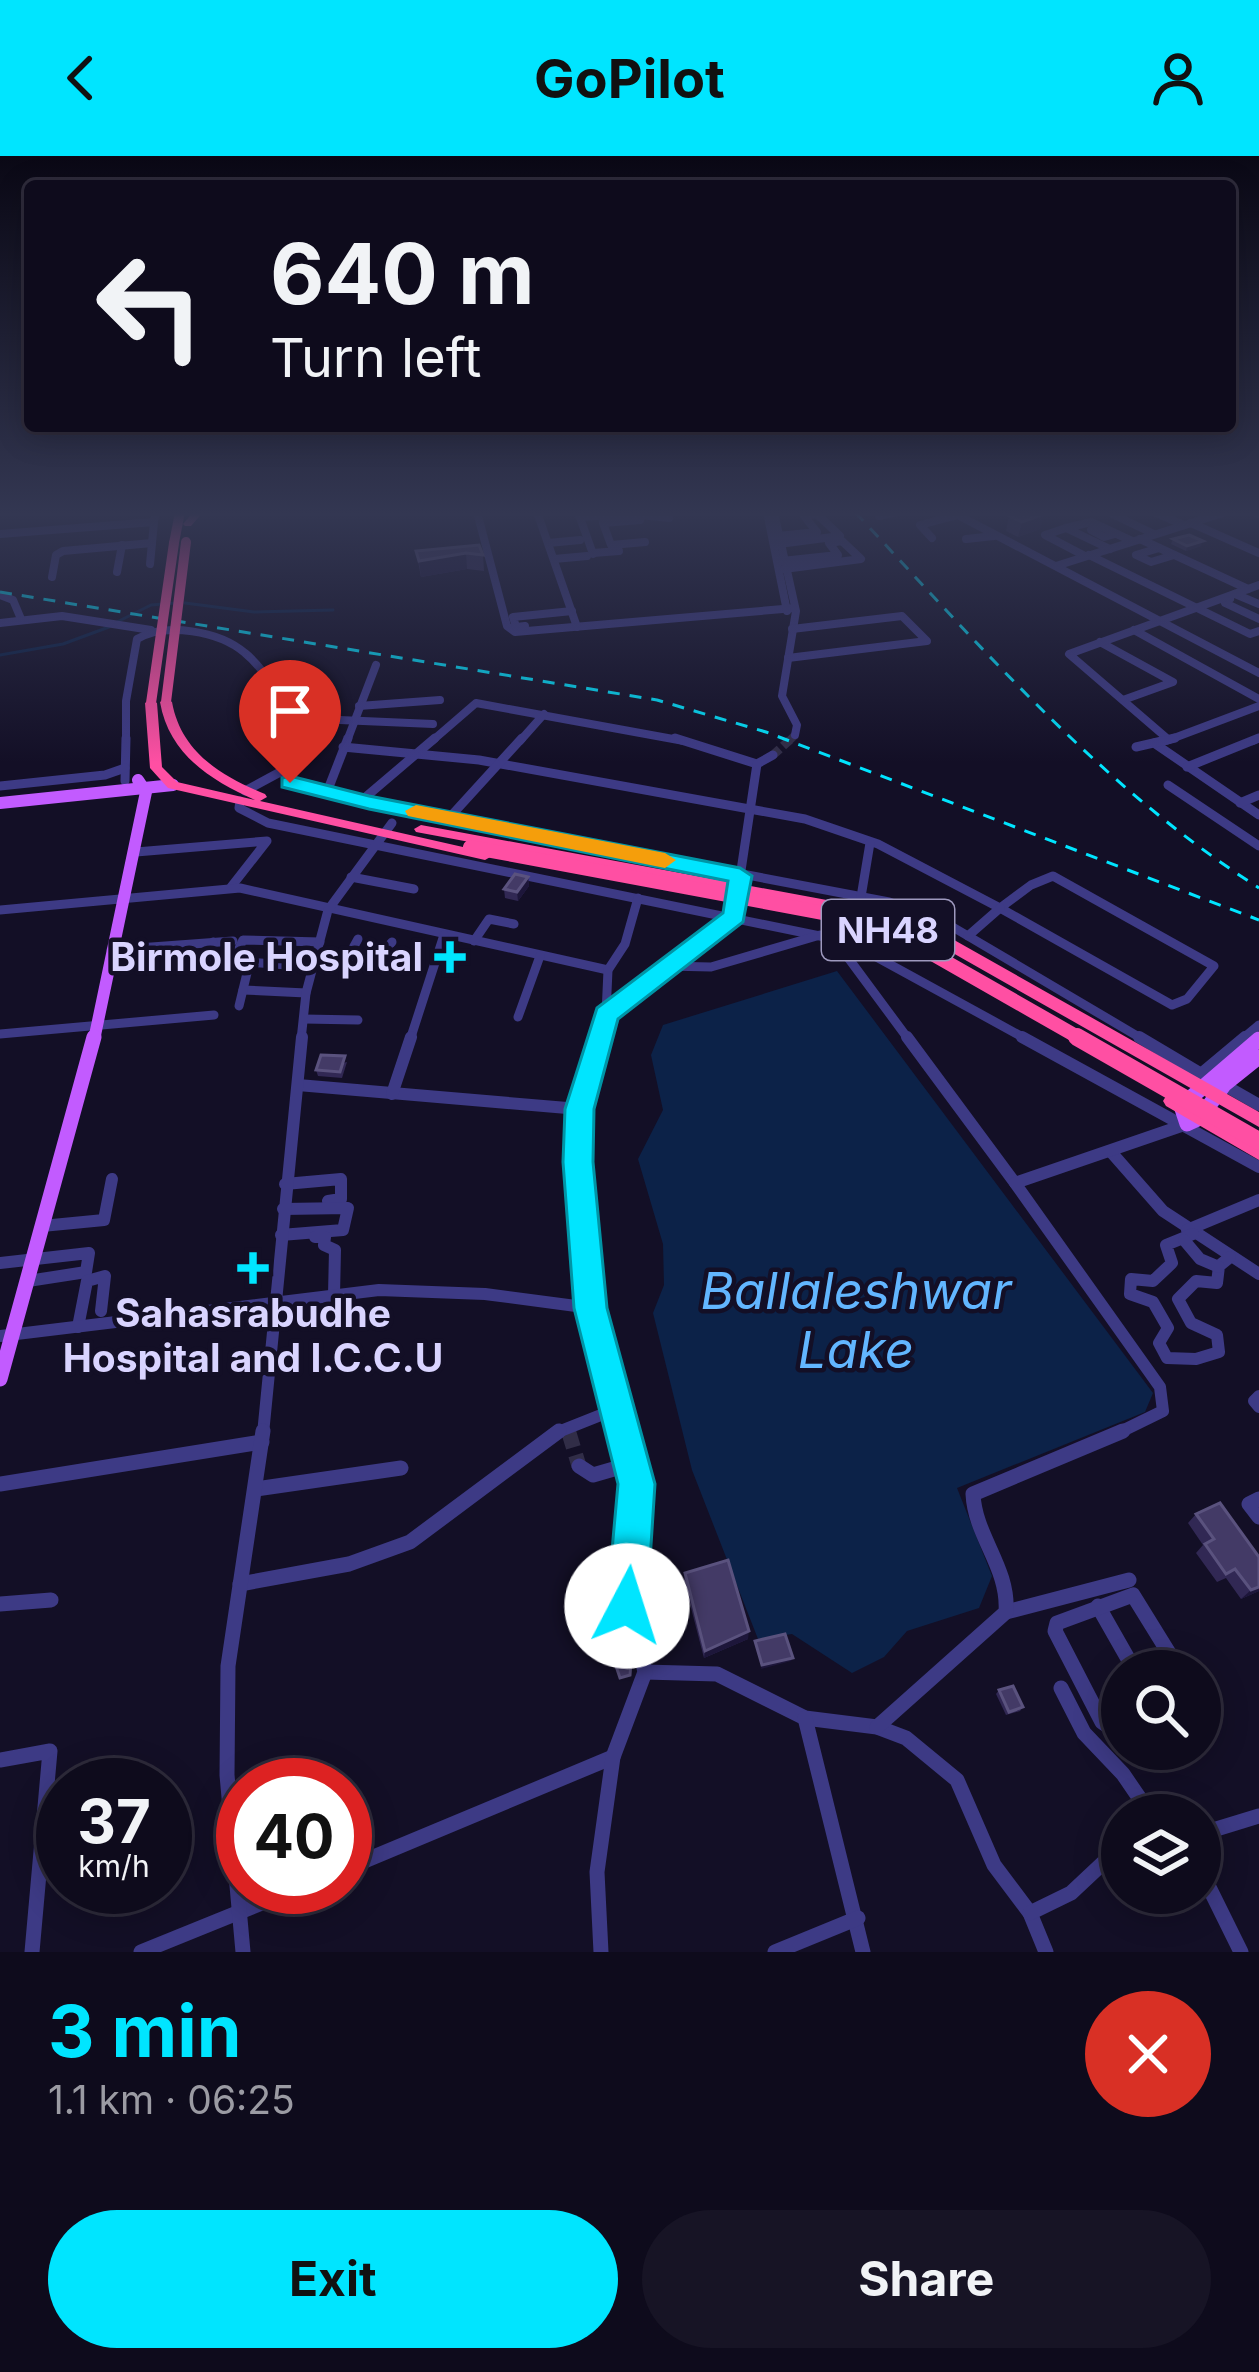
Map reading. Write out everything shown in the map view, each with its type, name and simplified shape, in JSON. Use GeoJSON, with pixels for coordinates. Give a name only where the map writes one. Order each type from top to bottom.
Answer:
{"type":"FeatureCollection","features":[{"type":"Feature","properties":{"kind":"highway"},"geometry":{"type":"LineString","coordinates":[[155,768],[173,596]]}},
{"type":"Feature","properties":{"kind":"highway","name":"NH48"},"geometry":{"type":"LineString","coordinates":[[159,702],[192,755],[242,796]]}},
{"type":"Feature","properties":{"kind":"highway","name":"NH48"},"geometry":{"type":"LineString","coordinates":[[155,768],[173,785],[836,909],[896,926],[1259,1131]]}},
{"type":"Feature","properties":{"kind":"highway"},"geometry":{"type":"LineString","coordinates":[[434,837],[740,880],[860,908],[918,928],[1201,1079],[1256,1114]]}},
{"type":"Feature","properties":{"kind":"highway"},"geometry":{"type":"LineString","coordinates":[[434,837],[467,853],[737,910],[849,926],[903,944],[1181,1106],[1193,1121],[1225,1140],[1259,1153]]}},
{"type":"Feature","properties":{"kind":"highway","name":"NH48"},"geometry":{"type":"LineString","coordinates":[[472,844],[834,915],[892,931],[1259,1141]]}},
{"type":"Feature","properties":{"kind":"main road"},"geometry":{"type":"LineString","coordinates":[[0,794],[133,779],[154,773],[155,768]]}},
{"type":"Feature","properties":{"kind":"main road"},"geometry":{"type":"LineString","coordinates":[[0,1379],[7,1335],[28,1281],[98,1024],[102,973],[136,852],[133,779]]}},
{"type":"Feature","properties":{"kind":"main road"},"geometry":{"type":"LineString","coordinates":[[0,794],[133,779],[173,785]]}},
{"type":"Feature","properties":{"kind":"main road"},"geometry":{"type":"LineString","coordinates":[[1181,1106],[1201,1079],[1259,1039]]}},
{"type":"Feature","properties":{"kind":"main road"},"geometry":{"type":"LineString","coordinates":[[1193,1121],[1259,1061]]}},
{"type":"Feature","properties":{"kind":"street"},"geometry":{"type":"LineString","coordinates":[[2,596],[13,600],[22,619]]}},
{"type":"Feature","properties":{"kind":"street"},"geometry":{"type":"LineString","coordinates":[[503,596],[515,632],[791,607]]}},
{"type":"Feature","properties":{"kind":"street"},"geometry":{"type":"LineString","coordinates":[[567,596],[567,611],[579,627]]}},
{"type":"Feature","properties":{"kind":"street"},"geometry":{"type":"LineString","coordinates":[[789,596],[791,607]]}},
{"type":"Feature","properties":{"kind":"street"},"geometry":{"type":"LineString","coordinates":[[790,596],[786,705],[796,724],[795,735]]}},
{"type":"Feature","properties":{"kind":"street"},"geometry":{"type":"LineString","coordinates":[[1116,596],[1259,670]]}},
{"type":"Feature","properties":{"kind":"street"},"geometry":{"type":"LineString","coordinates":[[1170,596],[1250,634],[1259,631]]}},
{"type":"Feature","properties":{"kind":"street"},"geometry":{"type":"LineString","coordinates":[[1169,740],[1069,654],[1231,596]]}},
{"type":"Feature","properties":{"kind":"street"},"geometry":{"type":"LineString","coordinates":[[1235,596],[1224,601],[1259,619]]}},
{"type":"Feature","properties":{"kind":"street"},"geometry":{"type":"LineString","coordinates":[[1244,612],[1259,605]]}},
{"type":"Feature","properties":{"kind":"street"},"geometry":{"type":"LineString","coordinates":[[509,617],[567,611]]}},
{"type":"Feature","properties":{"kind":"street"},"geometry":{"type":"LineString","coordinates":[[0,623],[62,616],[223,640],[239,648],[254,661],[293,718],[294,737],[282,771],[242,796],[239,808],[268,823],[638,898],[737,910],[828,936],[886,958],[1193,1121]]}},
{"type":"Feature","properties":{"kind":"street"},"geometry":{"type":"LineString","coordinates":[[788,663],[927,641],[902,616],[792,624]]}},
{"type":"Feature","properties":{"kind":"street"},"geometry":{"type":"LineString","coordinates":[[119,627],[124,639],[137,641]]}},
{"type":"Feature","properties":{"kind":"street"},"geometry":{"type":"LineString","coordinates":[[1134,630],[1259,702]]}},
{"type":"Feature","properties":{"kind":"street"},"geometry":{"type":"LineString","coordinates":[[133,779],[126,701],[137,641],[153,631]]}},
{"type":"Feature","properties":{"kind":"street"},"geometry":{"type":"LineString","coordinates":[[1100,642],[1173,682],[1123,700]]}},
{"type":"Feature","properties":{"kind":"street"},"geometry":{"type":"LineString","coordinates":[[326,792],[376,665]]}},
{"type":"Feature","properties":{"kind":"street"},"geometry":{"type":"LineString","coordinates":[[359,706],[440,700]]}},
{"type":"Feature","properties":{"kind":"street"},"geometry":{"type":"LineString","coordinates":[[1136,747],[1169,740],[1259,702]]}},
{"type":"Feature","properties":{"kind":"street"},"geometry":{"type":"LineString","coordinates":[[361,801],[476,704],[670,736],[757,764],[773,755]]}},
{"type":"Feature","properties":{"kind":"street"},"geometry":{"type":"LineString","coordinates":[[450,817],[544,714]]}},
{"type":"Feature","properties":{"kind":"street"},"geometry":{"type":"LineString","coordinates":[[293,718],[433,724]]}},
{"type":"Feature","properties":{"kind":"street"},"geometry":{"type":"LineString","coordinates":[[1186,767],[1259,738]]}},
{"type":"Feature","properties":{"kind":"street"},"geometry":{"type":"LineString","coordinates":[[1154,743],[1259,815]]}},
{"type":"Feature","properties":{"kind":"street"},"geometry":{"type":"LineString","coordinates":[[344,747],[424,749],[750,806],[871,843],[1002,909],[1172,1005],[1181,1003],[1213,970],[1208,959],[1059,877],[1042,878],[1002,909],[968,936]]}},
{"type":"Feature","properties":{"kind":"street"},"geometry":{"type":"LineString","coordinates":[[606,1015],[737,910],[757,764]]}},
{"type":"Feature","properties":{"kind":"street"},"geometry":{"type":"LineString","coordinates":[[282,771],[290,783],[361,801],[740,880],[861,897],[915,911],[968,936],[1201,1079],[1259,1025]]}},
{"type":"Feature","properties":{"kind":"street"},"geometry":{"type":"LineString","coordinates":[[1168,785],[1259,846]]}},
{"type":"Feature","properties":{"kind":"street"},"geometry":{"type":"LineString","coordinates":[[1240,803],[1259,795]]}},
{"type":"Feature","properties":{"kind":"street"},"geometry":{"type":"LineString","coordinates":[[227,1758],[228,1666],[262,1442],[306,993],[328,910],[388,827]]}},
{"type":"Feature","properties":{"kind":"street"},"geometry":{"type":"LineString","coordinates":[[136,852],[267,841],[231,887]]}},
{"type":"Feature","properties":{"kind":"street"},"geometry":{"type":"LineString","coordinates":[[861,897],[871,843]]}},
{"type":"Feature","properties":{"kind":"street"},"geometry":{"type":"LineString","coordinates":[[351,877],[414,890]]}},
{"type":"Feature","properties":{"kind":"street"},"geometry":{"type":"LineString","coordinates":[[0,910],[231,887],[608,970]]}},
{"type":"Feature","properties":{"kind":"street"},"geometry":{"type":"LineString","coordinates":[[601,1952],[597,1872],[614,1757],[645,1672],[626,1593],[638,1510],[631,1464],[590,1308],[578,1162],[579,1109],[606,1015],[608,970],[625,944],[638,898]]}},
{"type":"Feature","properties":{"kind":"street"},"geometry":{"type":"LineString","coordinates":[[476,938],[489,919],[515,923],[501,944]]}},
{"type":"Feature","properties":{"kind":"street"},"geometry":{"type":"LineString","coordinates":[[392,1094],[445,935]]}},
{"type":"Feature","properties":{"kind":"street"},"geometry":{"type":"LineString","coordinates":[[666,965],[711,967],[828,936]]}},
{"type":"Feature","properties":{"kind":"street"},"geometry":{"type":"LineString","coordinates":[[828,936],[1015,1183],[1165,1400],[1155,1418],[973,1494],[974,1514],[1010,1589],[1006,1612]]}},
{"type":"Feature","properties":{"kind":"street"},"geometry":{"type":"LineString","coordinates":[[347,959],[358,939]]}},
{"type":"Feature","properties":{"kind":"street"},"geometry":{"type":"LineString","coordinates":[[317,954],[286,966],[232,961],[240,940],[294,941],[317,954],[377,962],[392,941]]}},
{"type":"Feature","properties":{"kind":"street"},"geometry":{"type":"LineString","coordinates":[[111,950],[233,941]]}},
{"type":"Feature","properties":{"kind":"street"},"geometry":{"type":"LineString","coordinates":[[286,966],[294,941]]}},
{"type":"Feature","properties":{"kind":"street"},"geometry":{"type":"LineString","coordinates":[[208,963],[213,942]]}},
{"type":"Feature","properties":{"kind":"street"},"geometry":{"type":"LineString","coordinates":[[518,1018],[540,956]]}},
{"type":"Feature","properties":{"kind":"street"},"geometry":{"type":"LineString","coordinates":[[239,1006],[247,973]]}},
{"type":"Feature","properties":{"kind":"street"},"geometry":{"type":"LineString","coordinates":[[243,990],[306,993]]}},
{"type":"Feature","properties":{"kind":"street"},"geometry":{"type":"LineString","coordinates":[[0,1034],[214,1016]]}},
{"type":"Feature","properties":{"kind":"street"},"geometry":{"type":"LineString","coordinates":[[304,1019],[358,1020]]}},
{"type":"Feature","properties":{"kind":"street"},"geometry":{"type":"LineString","coordinates":[[298,1084],[579,1109]]}},
{"type":"Feature","properties":{"kind":"street"},"geometry":{"type":"LineString","coordinates":[[1015,1183],[1112,1154],[1193,1121]]}},
{"type":"Feature","properties":{"kind":"street"},"geometry":{"type":"LineString","coordinates":[[1225,1140],[1259,1167]]}},
{"type":"Feature","properties":{"kind":"street"},"geometry":{"type":"LineString","coordinates":[[1112,1154],[1188,1234],[1196,1256],[1259,1274]]}},
{"type":"Feature","properties":{"kind":"street"},"geometry":{"type":"LineString","coordinates":[[42,1226],[104,1220],[112,1179]]}},
{"type":"Feature","properties":{"kind":"street"},"geometry":{"type":"LineString","coordinates":[[283,1207],[338,1200],[342,1181],[284,1184]]}},
{"type":"Feature","properties":{"kind":"street"},"geometry":{"type":"LineString","coordinates":[[1225,1262],[1217,1283],[1196,1281],[1178,1299],[1191,1323],[1217,1334],[1220,1352],[1196,1359],[1167,1358],[1159,1343],[1168,1328],[1153,1302],[1130,1294],[1131,1279],[1154,1281],[1172,1263],[1166,1245],[1259,1200]]}},
{"type":"Feature","properties":{"kind":"street"},"geometry":{"type":"LineString","coordinates":[[280,1238],[343,1230],[348,1208],[283,1207]]}},
{"type":"Feature","properties":{"kind":"street"},"geometry":{"type":"LineString","coordinates":[[280,1238],[325,1238],[324,1245],[335,1250],[334,1294]]}},
{"type":"Feature","properties":{"kind":"street"},"geometry":{"type":"LineString","coordinates":[[0,1263],[89,1252],[86,1272],[28,1281]]}},
{"type":"Feature","properties":{"kind":"street"},"geometry":{"type":"LineString","coordinates":[[78,1327],[87,1281],[105,1276],[101,1311]]}},
{"type":"Feature","properties":{"kind":"street"},"geometry":{"type":"LineString","coordinates":[[7,1335],[379,1290],[485,1294],[590,1308]]}},
{"type":"Feature","properties":{"kind":"street"},"geometry":{"type":"LineString","coordinates":[[1259,1396],[1254,1401],[1259,1407]]}},
{"type":"Feature","properties":{"kind":"street"},"geometry":{"type":"LineString","coordinates":[[240,1584],[374,1557],[407,1544],[568,1429],[616,1408]]}},
{"type":"Feature","properties":{"kind":"street"},"geometry":{"type":"LineString","coordinates":[[0,1484],[262,1442]]}},
{"type":"Feature","properties":{"kind":"street"},"geometry":{"type":"LineString","coordinates":[[580,1466],[593,1475],[631,1464]]}},
{"type":"Feature","properties":{"kind":"street"},"geometry":{"type":"LineString","coordinates":[[256,1489],[401,1468]]}},
{"type":"Feature","properties":{"kind":"street"},"geometry":{"type":"LineString","coordinates":[[1259,1499],[1250,1504],[1259,1516]]}},
{"type":"Feature","properties":{"kind":"street"},"geometry":{"type":"LineString","coordinates":[[1101,1721],[1055,1631],[1058,1623],[1129,1580]]}},
{"type":"Feature","properties":{"kind":"street"},"geometry":{"type":"LineString","coordinates":[[877,1727],[1006,1612],[1130,1594],[1137,1597],[1168,1650]]}},
{"type":"Feature","properties":{"kind":"street"},"geometry":{"type":"LineString","coordinates":[[0,1604],[51,1600]]}},
{"type":"Feature","properties":{"kind":"street"},"geometry":{"type":"LineString","coordinates":[[1096,1600],[1123,1650]]}},
{"type":"Feature","properties":{"kind":"street"},"geometry":{"type":"LineString","coordinates":[[645,1672],[717,1674],[805,1718],[877,1727],[906,1738],[957,1780],[994,1865],[1030,1913],[1046,1952]]}},
{"type":"Feature","properties":{"kind":"street"},"geometry":{"type":"LineString","coordinates":[[1061,1688],[1084,1732],[1137,1794]]}},
{"type":"Feature","properties":{"kind":"street"},"geometry":{"type":"LineString","coordinates":[[805,1718],[859,1918],[863,1952]]}},
{"type":"Feature","properties":{"kind":"street"},"geometry":{"type":"LineString","coordinates":[[0,1760],[50,1750],[32,1952]]}},
{"type":"Feature","properties":{"kind":"street"},"geometry":{"type":"LineString","coordinates":[[372,1858],[614,1757]]}},
{"type":"Feature","properties":{"kind":"street"},"geometry":{"type":"LineString","coordinates":[[1221,1829],[1258,1820]]}},
{"type":"Feature","properties":{"kind":"street"},"geometry":{"type":"LineString","coordinates":[[1030,1913],[1071,1893],[1101,1864]]}},
{"type":"Feature","properties":{"kind":"street"},"geometry":{"type":"LineString","coordinates":[[1221,1912],[1241,1952]]}},
{"type":"Feature","properties":{"kind":"street"},"geometry":{"type":"LineString","coordinates":[[141,1952],[235,1914]]}},
{"type":"Feature","properties":{"kind":"street"},"geometry":{"type":"LineString","coordinates":[[240,1914],[243,1952]]}},
{"type":"Feature","properties":{"kind":"street"},"geometry":{"type":"LineString","coordinates":[[775,1952],[859,1918]]}},
{"type":"Feature","properties":{"kind":"water","name":"Ballaleshwar Lake"},"geometry":{"type":"Polygon","coordinates":[[[837,971],[1153,1393],[1145,1412],[957,1488],[992,1576],[979,1608],[907,1631],[884,1657],[852,1673],[792,1634],[758,1639],[692,1470],[653,1313],[664,1285],[663,1244],[638,1159],[663,1110],[651,1055],[663,1025],[837,971]]]}},
{"type":"Feature","properties":{"kind":"building"},"geometry":{"type":"Polygon","coordinates":[[[515,874],[528,877],[517,892],[504,889],[515,874]]]}},
{"type":"Feature","properties":{"kind":"building"},"geometry":{"type":"Polygon","coordinates":[[[321,1055],[345,1056],[340,1072],[316,1070],[321,1055]]]}},
{"type":"Feature","properties":{"kind":"building"},"geometry":{"type":"Polygon","coordinates":[[[1220,1503],[1259,1557],[1259,1587],[1251,1590],[1235,1569],[1226,1574],[1205,1544],[1214,1539],[1196,1514],[1220,1503]]]}},
{"type":"Feature","properties":{"kind":"building"},"geometry":{"type":"Polygon","coordinates":[[[728,1560],[749,1631],[705,1651],[685,1573],[728,1560]]]}},
{"type":"Feature","properties":{"kind":"building"},"geometry":{"type":"Polygon","coordinates":[[[785,1634],[793,1658],[762,1665],[755,1641],[785,1634]]]}},
{"type":"Feature","properties":{"kind":"building"},"geometry":{"type":"Polygon","coordinates":[[[631,1662],[630,1675],[620,1678],[616,1666],[631,1662]]]}},
{"type":"Feature","properties":{"kind":"building"},"geometry":{"type":"Polygon","coordinates":[[[1013,1686],[1023,1707],[1009,1712],[999,1690],[1013,1686]]]}},
{"type":"Feature","properties":{"kind":"waterway"},"geometry":{"type":"LineString","coordinates":[[117,622],[151,605],[176,603]]}},
{"type":"Feature","properties":{"kind":"waterway"},"geometry":{"type":"LineString","coordinates":[[185,603],[254,612],[333,610]]}},
{"type":"Feature","properties":{"kind":"waterway"},"geometry":{"type":"LineString","coordinates":[[0,655],[63,644],[109,627]]}},
{"type":"Feature","properties":{"kind":"tunnel"},"geometry":{"type":"LineString","coordinates":[[792,738],[795,735]]}},
{"type":"Feature","properties":{"kind":"tunnel"},"geometry":{"type":"LineString","coordinates":[[773,755],[792,738]]}},
{"type":"Feature","properties":{"kind":"tunnel"},"geometry":{"type":"LineString","coordinates":[[789,741],[792,738]]}},
{"type":"Feature","properties":{"kind":"tunnel"},"geometry":{"type":"LineString","coordinates":[[569,1433],[579,1466]]}},
{"type":"Feature","properties":{"kind":"railway"},"geometry":{"type":"LineString","coordinates":[[23,596],[657,700],[766,732],[1259,920]]}},
{"type":"Feature","properties":{"kind":"railway"},"geometry":{"type":"LineString","coordinates":[[933,596],[1095,761],[1201,848],[1259,888]]}},
{"type":"Feature","properties":{"kind":"slow traffic"},"geometry":{"type":"LineString","coordinates":[[416,811],[665,860]]}},
{"type":"Feature","properties":{"kind":"place","name":"Birmole Hospital"},"geometry":{"type":"Point","coordinates":[450,957]}},
{"type":"Feature","properties":{"kind":"place","name":"Sahasrabudhe Hospital and I.C.C.U"},"geometry":{"type":"Point","coordinates":[253,1268]}},
{"type":"Feature","properties":{"kind":"route"},"geometry":{"type":"LineString","coordinates":[[290,783],[740,876],[734,916],[606,1015],[599,1026],[579,1109],[578,1162],[590,1308],[637,1484],[627,1606]]}}]}
